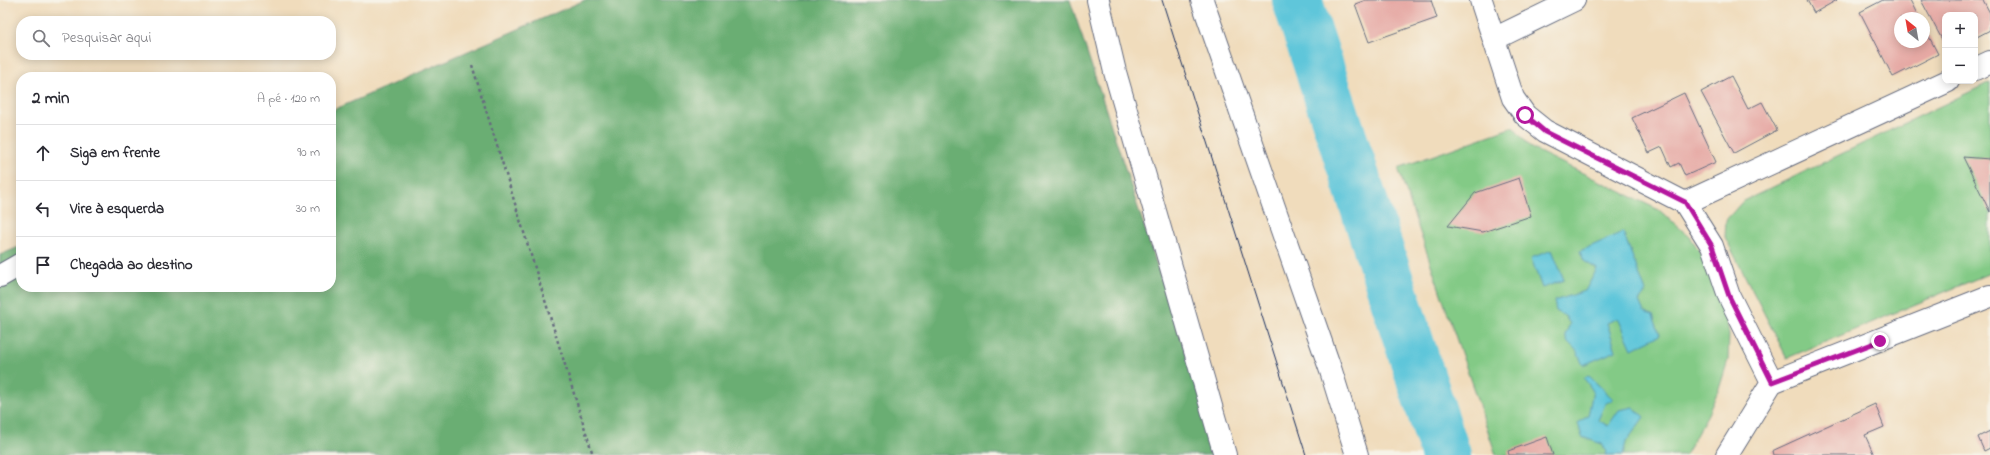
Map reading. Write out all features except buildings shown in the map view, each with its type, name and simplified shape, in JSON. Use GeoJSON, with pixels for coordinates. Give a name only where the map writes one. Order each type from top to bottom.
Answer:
{"type":"FeatureCollection","features":[{"type":"Feature","properties":{"kind":"street"},"geometry":{"type":"LineString","coordinates":[[1098,0],[1115,72],[1225,455]]}},
{"type":"Feature","properties":{"kind":"street"},"geometry":{"type":"LineString","coordinates":[[1202,0],[1331,371],[1357,455]]}},
{"type":"Feature","properties":{"kind":"street"},"geometry":{"type":"LineString","coordinates":[[1481,0],[1513,98],[1525,115],[1545,132],[1685,202],[1712,246],[1729,296],[1772,382]]}},
{"type":"Feature","properties":{"kind":"street"},"geometry":{"type":"LineString","coordinates":[[1494,39],[1574,0]]}},
{"type":"Feature","properties":{"kind":"street"},"geometry":{"type":"LineString","coordinates":[[1978,67],[1990,62]]}},
{"type":"Feature","properties":{"kind":"street"},"geometry":{"type":"LineString","coordinates":[[1685,202],[1942,84]]}},
{"type":"Feature","properties":{"kind":"street"},"geometry":{"type":"LineString","coordinates":[[0,276],[16,267]]}},
{"type":"Feature","properties":{"kind":"street"},"geometry":{"type":"LineString","coordinates":[[1727,455],[1772,382],[1990,296]]}},
{"type":"Feature","properties":{"kind":"path"},"geometry":{"type":"LineString","coordinates":[[472,65],[593,455]]}},
{"type":"Feature","properties":{"kind":"green space"},"geometry":{"type":"Polygon","coordinates":[[[585,0],[1070,0],[1219,455],[0,455],[0,255],[16,248],[16,292],[336,292],[336,109],[585,0]]]}},
{"type":"Feature","properties":{"kind":"green space"},"geometry":{"type":"Polygon","coordinates":[[[1990,82],[1990,273],[1787,358],[1725,237],[1726,220],[1742,202],[1990,82]]]}},
{"type":"Feature","properties":{"kind":"green space"},"geometry":{"type":"Polygon","coordinates":[[[1513,127],[1531,148],[1659,210],[1690,237],[1711,268],[1724,302],[1729,335],[1728,360],[1720,386],[1708,414],[1685,455],[1496,455],[1398,168],[1513,127]]]}},
{"type":"Feature","properties":{"kind":"water"},"geometry":{"type":"Polygon","coordinates":[[[1623,232],[1646,292],[1639,301],[1644,312],[1653,315],[1660,335],[1632,349],[1618,318],[1607,323],[1616,351],[1583,365],[1576,350],[1568,342],[1565,335],[1570,324],[1565,316],[1556,311],[1554,301],[1585,291],[1597,269],[1584,261],[1580,251],[1623,232]]]}},
{"type":"Feature","properties":{"kind":"water"},"geometry":{"type":"Polygon","coordinates":[[[1552,250],[1564,280],[1542,288],[1531,258],[1552,250]]]}},
{"type":"Feature","properties":{"kind":"water"},"geometry":{"type":"Polygon","coordinates":[[[1588,375],[1613,399],[1605,404],[1598,420],[1608,426],[1619,410],[1633,407],[1644,417],[1626,442],[1623,455],[1605,455],[1606,451],[1602,444],[1582,437],[1578,423],[1588,416],[1593,391],[1584,378],[1588,375]]]}},
{"type":"Feature","properties":{"kind":"waterway"},"geometry":{"type":"LineString","coordinates":[[1297,0],[1446,455]]}},
{"type":"Feature","properties":{"kind":"tram line"},"geometry":{"type":"LineString","coordinates":[[1162,0],[1306,455]]}},
{"type":"Feature","properties":{"kind":"route"},"geometry":{"type":"LineString","coordinates":[[1525,115],[1545,132],[1685,202],[1712,246],[1729,296],[1772,382],[1880,341]]}}]}
